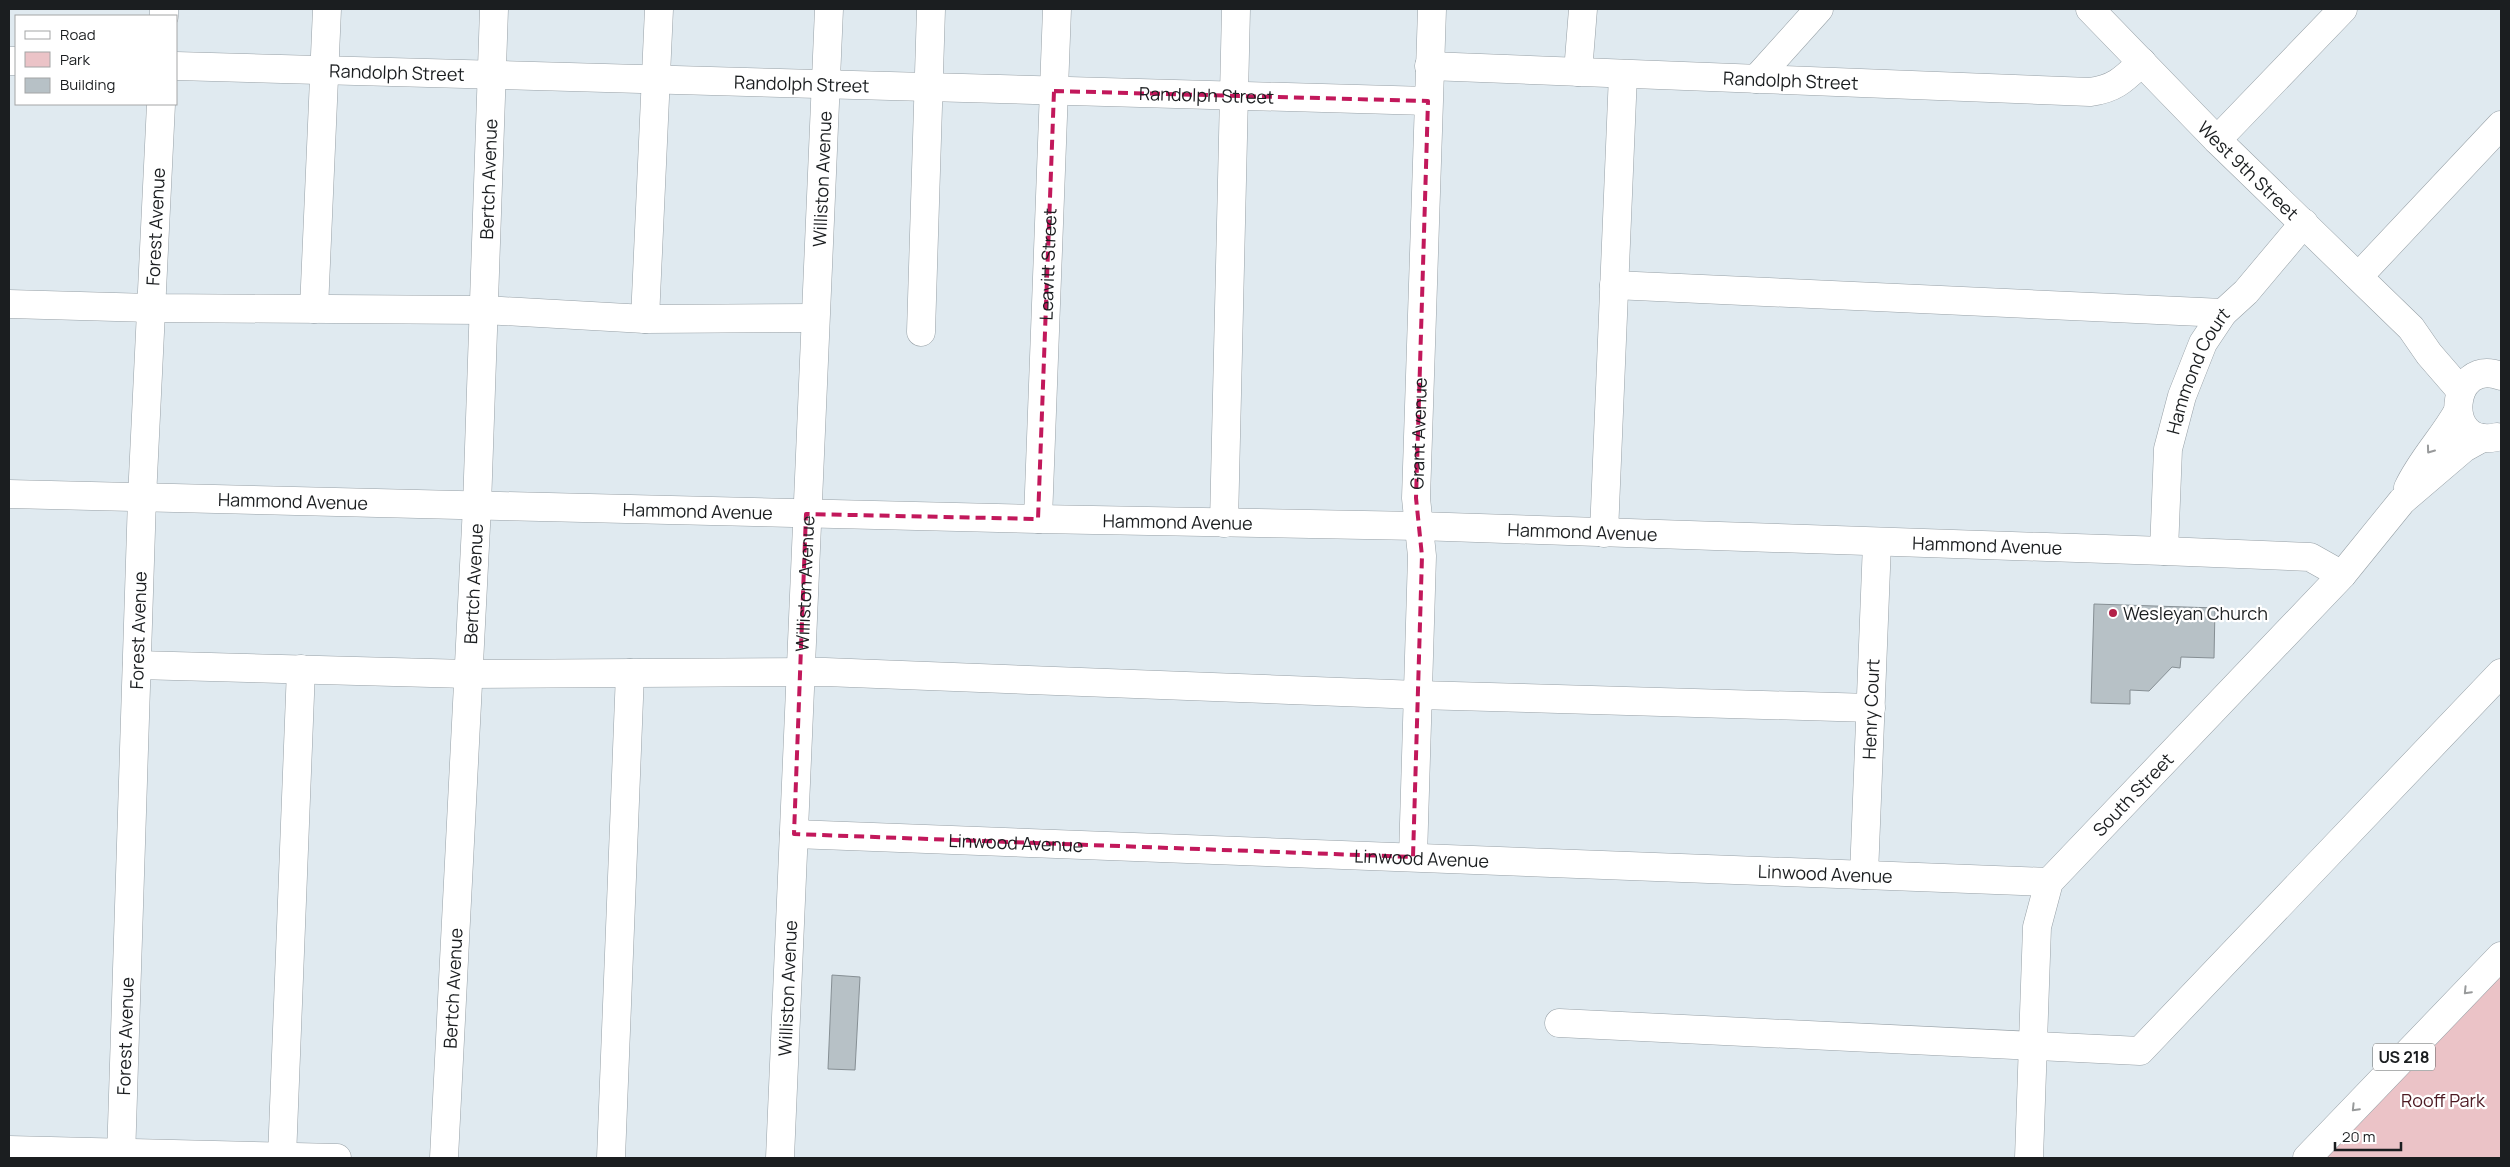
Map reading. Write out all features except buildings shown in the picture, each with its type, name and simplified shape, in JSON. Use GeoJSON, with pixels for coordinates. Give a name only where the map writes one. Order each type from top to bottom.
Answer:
{"type":"FeatureCollection","features":[{"type":"Feature","properties":{"kind":"main road"},"geometry":{"type":"LineString","coordinates":[[314,309],[327,9]]}},
{"type":"Feature","properties":{"kind":"main road","name":"Bertch Avenue"},"geometry":{"type":"LineString","coordinates":[[444,1158],[477,506],[494,9]]}},
{"type":"Feature","properties":{"kind":"main road"},"geometry":{"type":"LineString","coordinates":[[645,319],[659,9]]}},
{"type":"Feature","properties":{"kind":"main road","name":"Williston Avenue"},"geometry":{"type":"LineString","coordinates":[[780,1158],[829,9]]}},
{"type":"Feature","properties":{"kind":"main road"},"geometry":{"type":"LineString","coordinates":[[921,332],[931,9]]}},
{"type":"Feature","properties":{"kind":"main road","name":"Leavitt Street"},"geometry":{"type":"LineString","coordinates":[[1038,519],[1057,9]]}},
{"type":"Feature","properties":{"kind":"main road"},"geometry":{"type":"LineString","coordinates":[[1224,523],[1236,9]]}},
{"type":"Feature","properties":{"kind":"main road","name":"Grant Avenue"},"geometry":{"type":"LineString","coordinates":[[1413,857],[1422,556],[1416,498],[1432,9]]}},
{"type":"Feature","properties":{"kind":"main road"},"geometry":{"type":"LineString","coordinates":[[1578,72],[1583,9]]}},
{"type":"Feature","properties":{"kind":"main road"},"geometry":{"type":"LineString","coordinates":[[1756,79],[1819,9]]}},
{"type":"Feature","properties":{"kind":"main road","name":"West 9th Street"},"geometry":{"type":"LineString","coordinates":[[2090,9],[2217,140],[2412,328],[2459,401],[2466,428],[2492,437]]}},
{"type":"Feature","properties":{"kind":"main road"},"geometry":{"type":"LineString","coordinates":[[2217,140],[2343,9]]}},
{"type":"Feature","properties":{"kind":"main road","name":"Randolph Street"},"geometry":{"type":"LineString","coordinates":[[1429,66],[2090,92],[2107,90],[2122,81],[2142,62]]}},
{"type":"Feature","properties":{"kind":"main road","name":"Randolph Street"},"geometry":{"type":"LineString","coordinates":[[178,66],[325,68],[492,75],[1428,101]]}},
{"type":"Feature","properties":{"kind":"main road"},"geometry":{"type":"LineString","coordinates":[[1604,533],[1623,74]]}},
{"type":"Feature","properties":{"kind":"main road","name":"Forest Avenue"},"geometry":{"type":"LineString","coordinates":[[121,1156],[142,498],[160,105]]}},
{"type":"Feature","properties":{"kind":"main road"},"geometry":{"type":"LineString","coordinates":[[2359,276],[2501,125]]}},
{"type":"Feature","properties":{"kind":"main road","name":"Hammond Court"},"geometry":{"type":"LineString","coordinates":[[2164,551],[2168,449],[2182,396],[2203,343],[2223,313],[2246,292],[2304,222]]}},
{"type":"Feature","properties":{"kind":"main road"},"geometry":{"type":"LineString","coordinates":[[1614,285],[2223,313]]}},
{"type":"Feature","properties":{"kind":"main road"},"geometry":{"type":"LineString","coordinates":[[9,304],[151,308],[484,310],[645,319],[815,318]]}},
{"type":"Feature","properties":{"kind":"main road","name":"West 9th Street"},"geometry":{"type":"LineString","coordinates":[[2412,328],[2496,374]]}},
{"type":"Feature","properties":{"kind":"main road"},"geometry":{"type":"LineString","coordinates":[[2459,401],[2467,382],[2496,374]]}},
{"type":"Feature","properties":{"kind":"main road","name":"South Street"},"geometry":{"type":"LineString","coordinates":[[2402,501],[2416,471],[2432,447],[2449,428],[2459,401]]}},
{"type":"Feature","properties":{"kind":"main road","name":"South Street"},"geometry":{"type":"LineString","coordinates":[[2029,1158],[2037,927],[2049,882],[2342,575],[2402,501],[2464,448],[2492,437]]}},
{"type":"Feature","properties":{"kind":"main road","name":"Hammond Avenue"},"geometry":{"type":"LineString","coordinates":[[9,494],[806,514],[1418,526],[1877,543],[2164,551],[2310,557],[2342,575]]}},
{"type":"Feature","properties":{"kind":"main road","name":"Henry Court"},"geometry":{"type":"LineString","coordinates":[[1864,875],[1877,543]]}},
{"type":"Feature","properties":{"kind":"main road"},"geometry":{"type":"LineString","coordinates":[[137,664],[468,674],[800,672],[1418,695],[1871,708]]}},
{"type":"Feature","properties":{"kind":"main road"},"geometry":{"type":"LineString","coordinates":[[282,1158],[301,669]]}},
{"type":"Feature","properties":{"kind":"main road"},"geometry":{"type":"LineString","coordinates":[[611,1158],[630,673]]}},
{"type":"Feature","properties":{"kind":"main road"},"geometry":{"type":"LineString","coordinates":[[1559,1023],[2140,1051],[2501,673]]}},
{"type":"Feature","properties":{"kind":"main road","name":"Linwood Avenue"},"geometry":{"type":"LineString","coordinates":[[794,834],[2049,882]]}},
{"type":"Feature","properties":{"kind":"main road","name":"US 218"},"geometry":{"type":"LineString","coordinates":[[2307,1158],[2501,956]]}},
{"type":"Feature","properties":{"kind":"main road"},"geometry":{"type":"LineString","coordinates":[[9,1150],[121,1156],[337,1158]]}},
{"type":"Feature","properties":{"kind":"highlighted area"},"geometry":{"type":"Polygon","coordinates":[[[1054,91],[1428,101],[1416,498],[1422,556],[1413,857],[794,834],[806,514],[1038,519],[1054,91]]]}},
{"type":"Feature","properties":{"kind":"green space","name":"Rooff Park"},"geometry":{"type":"Polygon","coordinates":[[[2501,956],[2501,1158],[2307,1158],[2501,956]]]}},
{"type":"Feature","properties":{"kind":"place","name":"Wesleyan Church"},"geometry":{"type":"Point","coordinates":[2113,613]}}]}
